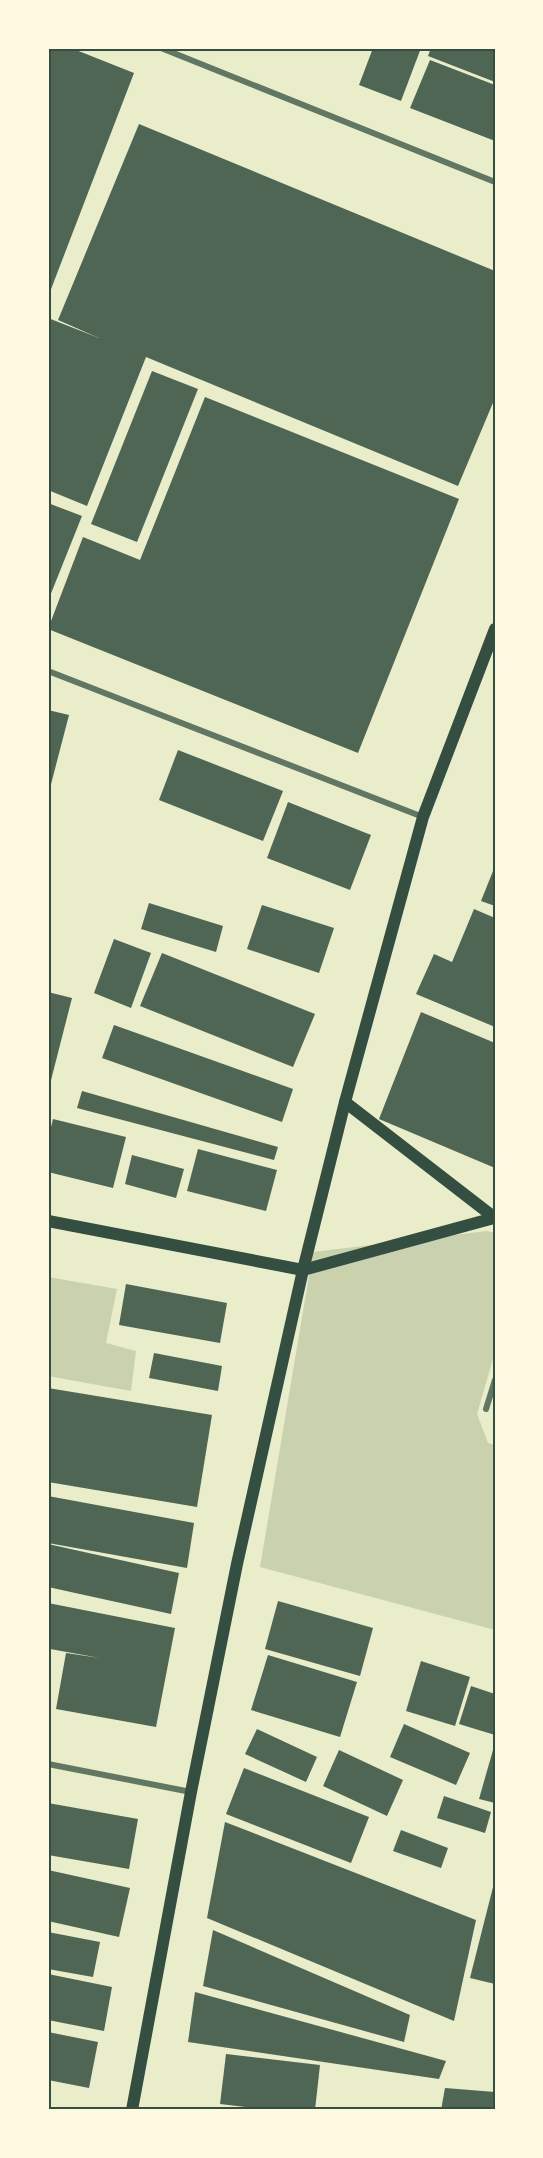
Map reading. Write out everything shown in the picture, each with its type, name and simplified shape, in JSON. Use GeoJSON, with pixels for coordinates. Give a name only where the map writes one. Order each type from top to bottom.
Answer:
{"type":"FeatureCollection","features":[{"type":"Feature","properties":{"kind":"main road"},"geometry":{"type":"LineString","coordinates":[[132,2110],[191,1792],[237,1564],[303,1270],[345,1102],[423,817],[491,652],[495,629]]}},
{"type":"Feature","properties":{"kind":"main road"},"geometry":{"type":"LineString","coordinates":[[345,1102],[495,1218]]}},
{"type":"Feature","properties":{"kind":"main road"},"geometry":{"type":"LineString","coordinates":[[48,1221],[303,1270],[495,1218]]}},
{"type":"Feature","properties":{"kind":"street"},"geometry":{"type":"LineString","coordinates":[[161,48],[495,182]]}},
{"type":"Feature","properties":{"kind":"street"},"geometry":{"type":"LineString","coordinates":[[48,671],[423,817]]}},
{"type":"Feature","properties":{"kind":"street"},"geometry":{"type":"LineString","coordinates":[[486,1409],[495,1380]]}},
{"type":"Feature","properties":{"kind":"street"},"geometry":{"type":"LineString","coordinates":[[48,1764],[191,1792]]}},
{"type":"Feature","properties":{"kind":"green space"},"geometry":{"type":"Polygon","coordinates":[[[487,1231],[495,1233],[495,1352],[477,1414],[488,1443],[495,1445],[495,1630],[260,1567],[313,1252],[487,1231]]]}},
{"type":"Feature","properties":{"kind":"green space"},"geometry":{"type":"Polygon","coordinates":[[[48,1277],[117,1289],[106,1343],[136,1351],[131,1391],[48,1376],[48,1277]]]}},
{"type":"Feature","properties":{"kind":"building"},"geometry":{"type":"Polygon","coordinates":[[[48,48],[71,48],[134,73],[48,297],[48,48]]]}},
{"type":"Feature","properties":{"kind":"building"},"geometry":{"type":"Polygon","coordinates":[[[373,48],[421,48],[401,101],[359,85],[373,48]]]}},
{"type":"Feature","properties":{"kind":"building"},"geometry":{"type":"Polygon","coordinates":[[[431,48],[495,48],[495,82],[428,56],[431,48]]]}},
{"type":"Feature","properties":{"kind":"building"},"geometry":{"type":"Polygon","coordinates":[[[430,60],[495,85],[495,141],[410,108],[430,60]]]}},
{"type":"Feature","properties":{"kind":"building"},"geometry":{"type":"Polygon","coordinates":[[[139,124],[495,271],[495,398],[458,486],[146,357],[87,506],[48,490],[48,318],[99,338],[58,320],[139,124]]]}},
{"type":"Feature","properties":{"kind":"building"},"geometry":{"type":"Polygon","coordinates":[[[152,371],[198,389],[137,542],[91,524],[152,371]]]}},
{"type":"Feature","properties":{"kind":"building"},"geometry":{"type":"Polygon","coordinates":[[[205,397],[459,499],[358,753],[48,629],[83,537],[140,560],[205,397]]]}},
{"type":"Feature","properties":{"kind":"building"},"geometry":{"type":"Polygon","coordinates":[[[48,503],[82,516],[48,601],[48,503]]]}},
{"type":"Feature","properties":{"kind":"building"},"geometry":{"type":"Polygon","coordinates":[[[48,710],[69,715],[49,792],[48,792],[48,710]]]}},
{"type":"Feature","properties":{"kind":"building"},"geometry":{"type":"Polygon","coordinates":[[[178,750],[283,791],[263,841],[159,800],[178,750]]]}},
{"type":"Feature","properties":{"kind":"building"},"geometry":{"type":"Polygon","coordinates":[[[288,802],[371,835],[350,890],[267,858],[288,802]]]}},
{"type":"Feature","properties":{"kind":"building"},"geometry":{"type":"Polygon","coordinates":[[[495,866],[495,906],[481,901],[495,866]]]}},
{"type":"Feature","properties":{"kind":"building"},"geometry":{"type":"Polygon","coordinates":[[[149,903],[223,926],[216,952],[141,929],[149,903]]]}},
{"type":"Feature","properties":{"kind":"building"},"geometry":{"type":"Polygon","coordinates":[[[262,905],[334,928],[319,973],[247,949],[262,905]]]}},
{"type":"Feature","properties":{"kind":"building"},"geometry":{"type":"Polygon","coordinates":[[[474,909],[495,918],[495,1027],[416,994],[434,954],[452,962],[474,909]]]}},
{"type":"Feature","properties":{"kind":"building"},"geometry":{"type":"Polygon","coordinates":[[[114,939],[151,953],[131,1008],[94,993],[114,939]]]}},
{"type":"Feature","properties":{"kind":"building"},"geometry":{"type":"Polygon","coordinates":[[[162,953],[315,1014],[293,1067],[140,1006],[162,953]]]}},
{"type":"Feature","properties":{"kind":"building"},"geometry":{"type":"Polygon","coordinates":[[[48,992],[72,998],[49,1088],[48,1088],[48,992]]]}},
{"type":"Feature","properties":{"kind":"building"},"geometry":{"type":"Polygon","coordinates":[[[421,1012],[495,1043],[495,1168],[379,1119],[421,1012]]]}},
{"type":"Feature","properties":{"kind":"building"},"geometry":{"type":"Polygon","coordinates":[[[114,1025],[293,1089],[282,1122],[102,1058],[114,1025]]]}},
{"type":"Feature","properties":{"kind":"building"},"geometry":{"type":"Polygon","coordinates":[[[82,1091],[278,1147],[274,1160],[77,1108],[82,1091]]]}},
{"type":"Feature","properties":{"kind":"building"},"geometry":{"type":"Polygon","coordinates":[[[53,1119],[126,1137],[113,1188],[48,1172],[48,1139],[53,1119]]]}},
{"type":"Feature","properties":{"kind":"building"},"geometry":{"type":"Polygon","coordinates":[[[198,1149],[277,1170],[266,1211],[187,1191],[198,1149]]]}},
{"type":"Feature","properties":{"kind":"building"},"geometry":{"type":"Polygon","coordinates":[[[132,1155],[184,1169],[176,1198],[125,1184],[132,1155]]]}},
{"type":"Feature","properties":{"kind":"building"},"geometry":{"type":"Polygon","coordinates":[[[126,1284],[227,1303],[220,1343],[119,1325],[126,1284]]]}},
{"type":"Feature","properties":{"kind":"building"},"geometry":{"type":"Polygon","coordinates":[[[154,1353],[222,1366],[218,1391],[149,1378],[154,1353]]]}},
{"type":"Feature","properties":{"kind":"building"},"geometry":{"type":"Polygon","coordinates":[[[48,1388],[212,1415],[197,1507],[48,1482],[48,1388]]]}},
{"type":"Feature","properties":{"kind":"building"},"geometry":{"type":"Polygon","coordinates":[[[48,1496],[194,1523],[187,1568],[48,1543],[48,1496]]]}},
{"type":"Feature","properties":{"kind":"building"},"geometry":{"type":"Polygon","coordinates":[[[48,1544],[179,1573],[171,1614],[48,1587],[48,1544]]]}},
{"type":"Feature","properties":{"kind":"building"},"geometry":{"type":"Polygon","coordinates":[[[278,1601],[373,1628],[360,1676],[265,1649],[278,1601]]]}},
{"type":"Feature","properties":{"kind":"building"},"geometry":{"type":"Polygon","coordinates":[[[48,1603],[175,1628],[156,1727],[56,1709],[66,1653],[100,1658],[50,1649],[48,1653],[48,1603]]]}},
{"type":"Feature","properties":{"kind":"building"},"geometry":{"type":"Polygon","coordinates":[[[268,1655],[357,1682],[340,1737],[251,1710],[268,1655]]]}},
{"type":"Feature","properties":{"kind":"building"},"geometry":{"type":"Polygon","coordinates":[[[421,1661],[470,1677],[455,1726],[406,1711],[421,1661]]]}},
{"type":"Feature","properties":{"kind":"building"},"geometry":{"type":"Polygon","coordinates":[[[471,1686],[495,1694],[495,1735],[459,1724],[471,1686]]]}},
{"type":"Feature","properties":{"kind":"building"},"geometry":{"type":"Polygon","coordinates":[[[404,1724],[470,1753],[456,1785],[390,1757],[404,1724]]]}},
{"type":"Feature","properties":{"kind":"building"},"geometry":{"type":"Polygon","coordinates":[[[257,1729],[317,1757],[306,1782],[245,1754],[257,1729]]]}},
{"type":"Feature","properties":{"kind":"building"},"geometry":{"type":"Polygon","coordinates":[[[495,1743],[495,1803],[479,1799],[495,1743]]]}},
{"type":"Feature","properties":{"kind":"building"},"geometry":{"type":"Polygon","coordinates":[[[339,1750],[403,1780],[387,1816],[323,1786],[339,1750]]]}},
{"type":"Feature","properties":{"kind":"building"},"geometry":{"type":"Polygon","coordinates":[[[244,1768],[369,1817],[351,1863],[226,1814],[244,1768]]]}},
{"type":"Feature","properties":{"kind":"building"},"geometry":{"type":"Polygon","coordinates":[[[444,1796],[491,1812],[485,1833],[437,1818],[444,1796]]]}},
{"type":"Feature","properties":{"kind":"building"},"geometry":{"type":"Polygon","coordinates":[[[48,1803],[138,1819],[129,1869],[48,1855],[48,1803]]]}},
{"type":"Feature","properties":{"kind":"building"},"geometry":{"type":"Polygon","coordinates":[[[225,1822],[476,1920],[454,2021],[207,1918],[225,1822]]]}},
{"type":"Feature","properties":{"kind":"building"},"geometry":{"type":"Polygon","coordinates":[[[401,1830],[448,1848],[441,1868],[393,1851],[401,1830]]]}},
{"type":"Feature","properties":{"kind":"building"},"geometry":{"type":"Polygon","coordinates":[[[48,1870],[130,1888],[119,1937],[48,1921],[48,1870]]]}},
{"type":"Feature","properties":{"kind":"building"},"geometry":{"type":"Polygon","coordinates":[[[495,1883],[495,1984],[470,1978],[495,1883]]]}},
{"type":"Feature","properties":{"kind":"building"},"geometry":{"type":"Polygon","coordinates":[[[213,1930],[410,2015],[404,2042],[203,1986],[213,1930]]]}},
{"type":"Feature","properties":{"kind":"building"},"geometry":{"type":"Polygon","coordinates":[[[48,1932],[100,1942],[93,1977],[48,1969],[48,1932]]]}},
{"type":"Feature","properties":{"kind":"building"},"geometry":{"type":"Polygon","coordinates":[[[48,1974],[112,1987],[104,2031],[48,2020],[48,1974]]]}},
{"type":"Feature","properties":{"kind":"building"},"geometry":{"type":"Polygon","coordinates":[[[195,1992],[446,2061],[439,2079],[188,2042],[195,1992]]]}},
{"type":"Feature","properties":{"kind":"building"},"geometry":{"type":"Polygon","coordinates":[[[48,2032],[98,2042],[89,2088],[48,2080],[48,2032]]]}},
{"type":"Feature","properties":{"kind":"building"},"geometry":{"type":"Polygon","coordinates":[[[226,2054],[320,2065],[315,2110],[270,2110],[220,2104],[226,2054]]]}},
{"type":"Feature","properties":{"kind":"building"},"geometry":{"type":"Polygon","coordinates":[[[445,2088],[495,2092],[495,2110],[441,2110],[445,2088]]]}}]}
